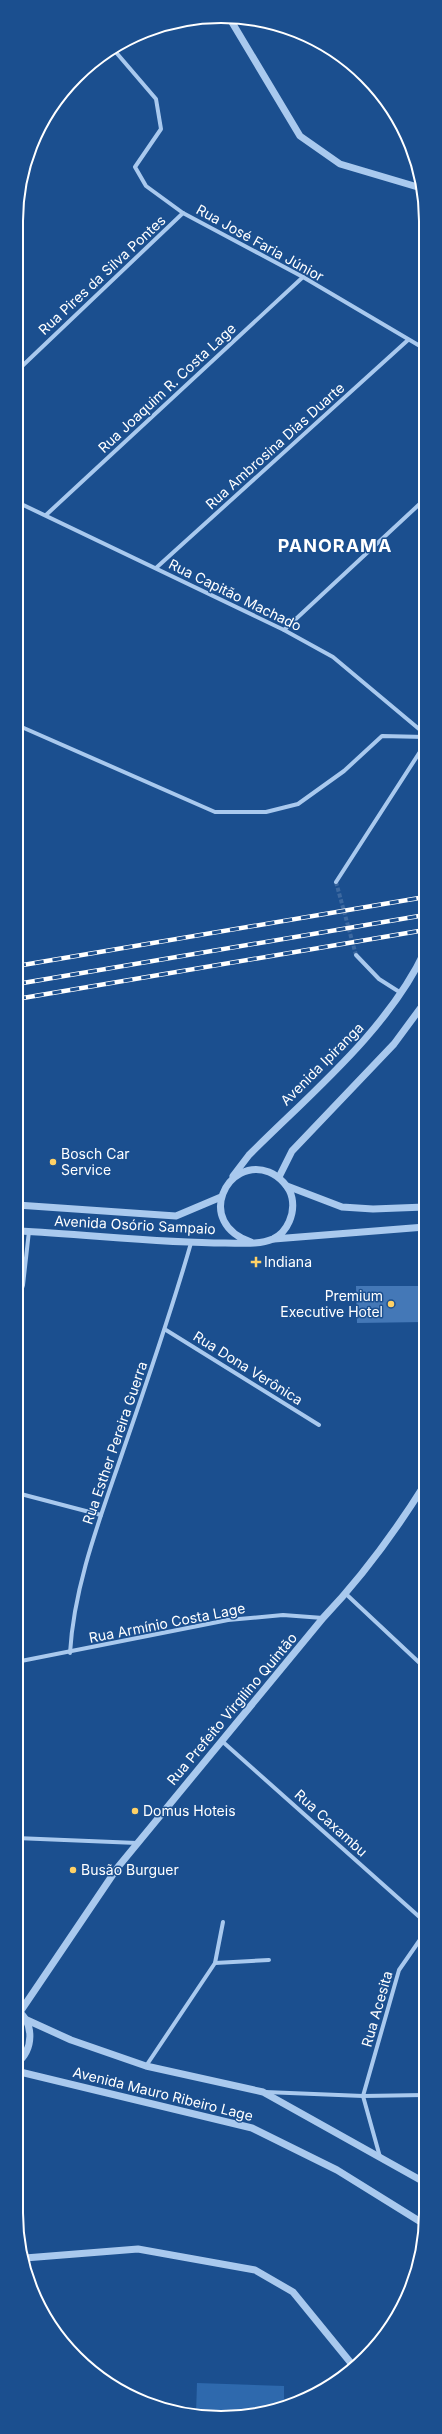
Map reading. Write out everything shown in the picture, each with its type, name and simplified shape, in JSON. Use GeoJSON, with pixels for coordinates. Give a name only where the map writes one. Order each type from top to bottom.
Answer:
{"type":"FeatureCollection","features":[{"type":"Feature","properties":{"kind":"street"},"geometry":{"type":"LineString","coordinates":[[232,23],[300,136],[340,164],[416,186]]}},
{"type":"Feature","properties":{"kind":"street","name":"Rua José Faria Júnior"},"geometry":{"type":"LineString","coordinates":[[117,53],[156,99],[161,129],[135,167],[146,186],[183,213],[304,277],[419,346]]}},
{"type":"Feature","properties":{"kind":"street","name":"Rua Pires da Silva Pontes"},"geometry":{"type":"LineString","coordinates":[[23,365],[183,213]]}},
{"type":"Feature","properties":{"kind":"street","name":"Rua Joaquim R. Costa Lage"},"geometry":{"type":"LineString","coordinates":[[46,516],[304,277]]}},
{"type":"Feature","properties":{"kind":"street","name":"Rua Ambrosina Dias Duarte"},"geometry":{"type":"LineString","coordinates":[[156,568],[408,340]]}},
{"type":"Feature","properties":{"kind":"street","name":"Rua Capitão Machado"},"geometry":{"type":"LineString","coordinates":[[23,504],[284,630],[334,657],[419,729]]}},
{"type":"Feature","properties":{"kind":"street"},"geometry":{"type":"LineString","coordinates":[[284,630],[419,505]]}},
{"type":"Feature","properties":{"kind":"street"},"geometry":{"type":"LineString","coordinates":[[23,728],[215,812],[266,812],[298,804],[344,771],[382,736],[419,737]]}},
{"type":"Feature","properties":{"kind":"street"},"geometry":{"type":"LineString","coordinates":[[336,882],[419,753]]}},
{"type":"Feature","properties":{"kind":"street"},"geometry":{"type":"LineString","coordinates":[[356,954],[379,979],[401,993]]}},
{"type":"Feature","properties":{"kind":"street","name":"Avenida Ipiranga"},"geometry":{"type":"LineString","coordinates":[[226,1186],[249,1155],[376,1028],[411,979],[419,963]]}},
{"type":"Feature","properties":{"kind":"street"},"geometry":{"type":"LineString","coordinates":[[279,1177],[292,1151],[394,1044],[419,1010]]}},
{"type":"Feature","properties":{"kind":"street"},"geometry":{"type":"LineString","coordinates":[[274,1239],[284,1231],[290,1221],[293,1209],[292,1197],[287,1186],[279,1177],[268,1172],[256,1170],[245,1172],[226,1186],[221,1197],[220,1209],[223,1221],[229,1231],[239,1238],[251,1242],[419,1227]]}},
{"type":"Feature","properties":{"kind":"street"},"geometry":{"type":"LineString","coordinates":[[287,1186],[342,1207],[373,1209],[419,1207]]}},
{"type":"Feature","properties":{"kind":"street","name":"Avenida Osório Sampaio"},"geometry":{"type":"LineString","coordinates":[[23,1205],[176,1216],[221,1197]]}},
{"type":"Feature","properties":{"kind":"street","name":"Avenida Osório Sampaio"},"geometry":{"type":"LineString","coordinates":[[23,1231],[191,1243],[251,1242]]}},
{"type":"Feature","properties":{"kind":"street"},"geometry":{"type":"LineString","coordinates":[[23,1277],[29,1231]]}},
{"type":"Feature","properties":{"kind":"street","name":"Rua Esther Pereira Guerra"},"geometry":{"type":"LineString","coordinates":[[70,1653],[72,1620],[101,1515],[166,1330],[191,1243]]}},
{"type":"Feature","properties":{"kind":"street","name":"Rua Dona Verônica"},"geometry":{"type":"LineString","coordinates":[[166,1330],[319,1425]]}},
{"type":"Feature","properties":{"kind":"street","name":"Rua Prefeito Virgilino Quintão"},"geometry":{"type":"LineString","coordinates":[[23,2003],[118,1867],[223,1742],[323,1618],[346,1594],[401,1523],[419,1494]]}},
{"type":"Feature","properties":{"kind":"street"},"geometry":{"type":"LineString","coordinates":[[23,1495],[101,1515]]}},
{"type":"Feature","properties":{"kind":"street"},"geometry":{"type":"LineString","coordinates":[[346,1594],[419,1662]]}},
{"type":"Feature","properties":{"kind":"street","name":"Rua Armínio Costa Lage"},"geometry":{"type":"LineString","coordinates":[[23,1661],[70,1653],[228,1620],[284,1615],[323,1618]]}},
{"type":"Feature","properties":{"kind":"street","name":"Rua Caxambu"},"geometry":{"type":"LineString","coordinates":[[223,1742],[419,1917]]}},
{"type":"Feature","properties":{"kind":"street"},"geometry":{"type":"LineString","coordinates":[[23,1838],[137,1843]]}},
{"type":"Feature","properties":{"kind":"street"},"geometry":{"type":"LineString","coordinates":[[146,2066],[215,1963],[223,1922]]}},
{"type":"Feature","properties":{"kind":"street","name":"Rua Acesita"},"geometry":{"type":"LineString","coordinates":[[363,2096],[399,1970],[419,1941]]}},
{"type":"Feature","properties":{"kind":"street"},"geometry":{"type":"LineString","coordinates":[[215,1963],[269,1960]]}},
{"type":"Feature","properties":{"kind":"street"},"geometry":{"type":"LineString","coordinates":[[23,2016],[27,2020],[30,2032],[30,2044],[26,2054],[23,2057]]}},
{"type":"Feature","properties":{"kind":"street","name":"Avenida Mauro Ribeiro Lage"},"geometry":{"type":"LineString","coordinates":[[27,2020],[71,2040],[146,2066],[263,2092],[419,2179]]}},
{"type":"Feature","properties":{"kind":"street","name":"Avenida Mauro Ribeiro Lage"},"geometry":{"type":"LineString","coordinates":[[23,2073],[252,2128],[337,2170],[419,2221]]}},
{"type":"Feature","properties":{"kind":"street"},"geometry":{"type":"LineString","coordinates":[[263,2092],[363,2096],[419,2095]]}},
{"type":"Feature","properties":{"kind":"street"},"geometry":{"type":"LineString","coordinates":[[363,2096],[380,2157]]}},
{"type":"Feature","properties":{"kind":"street"},"geometry":{"type":"LineString","coordinates":[[28,2258],[138,2249],[255,2270],[293,2292],[351,2363]]}},
{"type":"Feature","properties":{"kind":"shaded area"},"geometry":{"type":"Polygon","coordinates":[[[197,2383],[284,2386],[284,2400],[272,2404],[234,2411],[208,2411],[196,2409],[197,2383]]]}},
{"type":"Feature","properties":{"kind":"building","name":"Premium Executive Hotel"},"geometry":{"type":"Polygon","coordinates":[[[356,1286],[419,1286],[419,1322],[357,1323],[356,1286]]]}},
{"type":"Feature","properties":{"kind":"tunnel"},"geometry":{"type":"LineString","coordinates":[[336,882],[356,955]]}},
{"type":"Feature","properties":{"kind":"railway"},"geometry":{"type":"LineString","coordinates":[[23,965],[419,898]]}},
{"type":"Feature","properties":{"kind":"railway"},"geometry":{"type":"LineString","coordinates":[[23,983],[419,916]]}},
{"type":"Feature","properties":{"kind":"railway"},"geometry":{"type":"LineString","coordinates":[[23,998],[419,931]]}},
{"type":"Feature","properties":{"kind":"place","name":"Bosch Car Service"},"geometry":{"type":"Point","coordinates":[53,1162]}},
{"type":"Feature","properties":{"kind":"place","name":"Indiana"},"geometry":{"type":"Point","coordinates":[256,1262]}},
{"type":"Feature","properties":{"kind":"place","name":"Premium Executive Hotel"},"geometry":{"type":"Point","coordinates":[391,1304]}},
{"type":"Feature","properties":{"kind":"place","name":"Domus Hoteis"},"geometry":{"type":"Point","coordinates":[135,1811]}},
{"type":"Feature","properties":{"kind":"place","name":"Busão Burguer"},"geometry":{"type":"Point","coordinates":[73,1870]}},
{"type":"Feature","properties":{"kind":"district","name":"PANORAMA"},"geometry":{"type":"Point","coordinates":[335,546]}}]}
